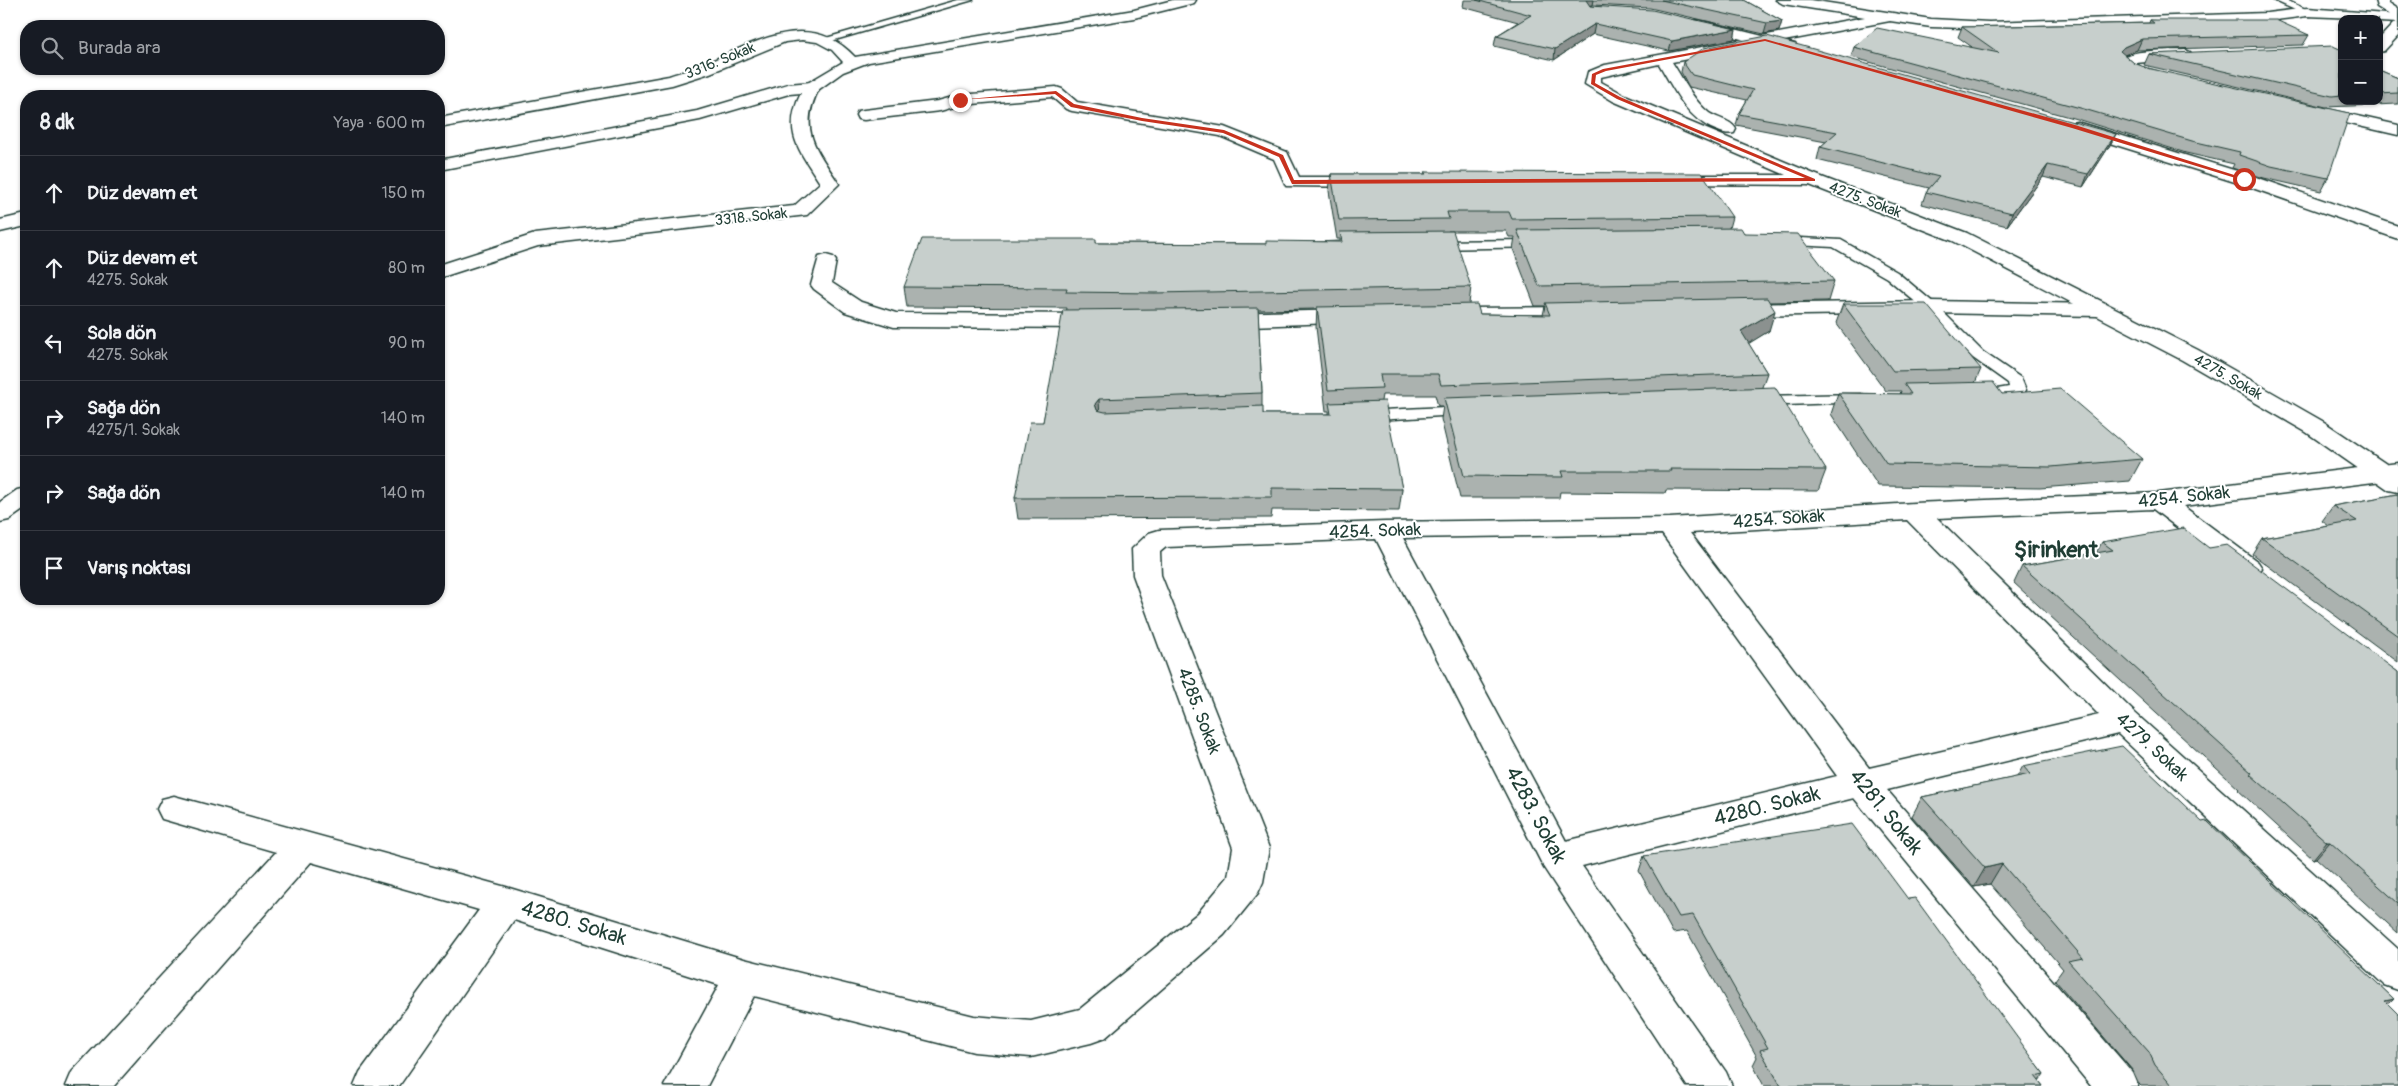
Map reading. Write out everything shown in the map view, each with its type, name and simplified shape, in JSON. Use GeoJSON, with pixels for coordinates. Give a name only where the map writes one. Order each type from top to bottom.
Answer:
{"type":"FeatureCollection","features":[{"type":"Feature","properties":{"kind":"street"},"geometry":{"type":"LineString","coordinates":[[445,163],[700,114],[788,89],[812,87],[820,79],[852,63],[904,50],[1134,14],[1189,0]]}},
{"type":"Feature","properties":{"kind":"street"},"geometry":{"type":"LineString","coordinates":[[1783,0],[1931,23],[2032,26],[2267,17],[2307,12],[2398,18]]}},
{"type":"Feature","properties":{"kind":"street"},"geometry":{"type":"LineString","coordinates":[[2382,0],[2382,4],[2398,18]]}},
{"type":"Feature","properties":{"kind":"street"},"geometry":{"type":"LineString","coordinates":[[1109,4],[1134,14]]}},
{"type":"Feature","properties":{"kind":"street","name":"4275. Sokak"},"geometry":{"type":"LineString","coordinates":[[1888,17],[1604,70],[1594,75],[1593,84],[1618,98],[1813,180],[1960,237],[2190,356],[2315,427],[2393,476]]}},
{"type":"Feature","properties":{"kind":"street"},"geometry":{"type":"LineString","coordinates":[[1679,20],[1802,50]]}},
{"type":"Feature","properties":{"kind":"street"},"geometry":{"type":"LineString","coordinates":[[2384,51],[2398,27]]}},
{"type":"Feature","properties":{"kind":"street","name":"3316. Sokak"},"geometry":{"type":"LineString","coordinates":[[445,122],[672,80],[706,70],[775,39],[801,36],[824,40]]}},
{"type":"Feature","properties":{"kind":"street"},"geometry":{"type":"LineString","coordinates":[[824,40],[838,47],[852,63]]}},
{"type":"Feature","properties":{"kind":"street"},"geometry":{"type":"LineString","coordinates":[[2167,78],[2135,70],[2125,62],[2137,57],[2205,55]]}},
{"type":"Feature","properties":{"kind":"street"},"geometry":{"type":"LineString","coordinates":[[1662,59],[1692,106],[1705,118],[1756,144],[1960,237]]}},
{"type":"Feature","properties":{"kind":"street","name":"3318. Sokak"},"geometry":{"type":"LineString","coordinates":[[445,270],[535,240],[800,212],[830,184],[806,145],[799,129],[805,99],[812,87]]}},
{"type":"Feature","properties":{"kind":"street"},"geometry":{"type":"LineString","coordinates":[[864,114],[940,106],[960,100],[1056,92],[1072,106],[1142,120],[1224,132],[1282,156],[1292,182],[1381,182]]}},
{"type":"Feature","properties":{"kind":"street"},"geometry":{"type":"LineString","coordinates":[[2302,108],[2398,130]]}},
{"type":"Feature","properties":{"kind":"street"},"geometry":{"type":"LineString","coordinates":[[2064,124],[2244,179],[2398,233]]}},
{"type":"Feature","properties":{"kind":"street"},"geometry":{"type":"LineString","coordinates":[[1656,180],[1813,180]]}},
{"type":"Feature","properties":{"kind":"street"},"geometry":{"type":"LineString","coordinates":[[0,226],[20,221]]}},
{"type":"Feature","properties":{"kind":"street"},"geometry":{"type":"LineString","coordinates":[[826,261],[821,285],[852,307],[894,320],[1116,321]]}},
{"type":"Feature","properties":{"kind":"street"},"geometry":{"type":"LineString","coordinates":[[1721,311],[1930,307],[2098,310]]}},
{"type":"Feature","properties":{"kind":"street"},"geometry":{"type":"LineString","coordinates":[[1443,316],[1602,313]]}},
{"type":"Feature","properties":{"kind":"street"},"geometry":{"type":"LineString","coordinates":[[1205,320],[1374,317]]}},
{"type":"Feature","properties":{"kind":"street","name":"4254. Sokak"},"geometry":{"type":"LineString","coordinates":[[1158,539],[1385,530],[1670,526],[1914,511],[2159,501],[2393,476]]}},
{"type":"Feature","properties":{"kind":"street"},"geometry":{"type":"LineString","coordinates":[[0,514],[20,500]]}},
{"type":"Feature","properties":{"kind":"street"},"geometry":{"type":"LineString","coordinates":[[2159,501],[2270,585]]}},
{"type":"Feature","properties":{"kind":"street","name":"4279. Sokak"},"geometry":{"type":"LineString","coordinates":[[1914,511],[2124,722],[2398,973]]}},
{"type":"Feature","properties":{"kind":"street","name":"4281. Sokak"},"geometry":{"type":"LineString","coordinates":[[1670,526],[1861,783],[2117,1086]]}},
{"type":"Feature","properties":{"kind":"street","name":"4283. Sokak"},"geometry":{"type":"LineString","coordinates":[[1385,530],[1557,858],[1712,1086]]}},
{"type":"Feature","properties":{"kind":"street","name":"4285. Sokak"},"geometry":{"type":"LineString","coordinates":[[1158,539],[1146,549],[1147,575],[1251,848]]}},
{"type":"Feature","properties":{"kind":"street","name":"4280. Sokak"},"geometry":{"type":"LineString","coordinates":[[1557,858],[1861,783],[2124,722]]}},
{"type":"Feature","properties":{"kind":"street","name":"4280. Sokak"},"geometry":{"type":"LineString","coordinates":[[174,809],[506,902],[744,976],[974,1034],[1031,1039],[1091,1025],[1211,924],[1245,882],[1251,848]]}},
{"type":"Feature","properties":{"kind":"street"},"geometry":{"type":"LineString","coordinates":[[86,1086],[304,845]]}},
{"type":"Feature","properties":{"kind":"street"},"geometry":{"type":"LineString","coordinates":[[375,1086],[506,902]]}},
{"type":"Feature","properties":{"kind":"street"},"geometry":{"type":"LineString","coordinates":[[685,1086],[744,976]]}},
{"type":"Feature","properties":{"kind":"lane","name":"3316. Sokak"},"geometry":{"type":"LineString","coordinates":[[824,40],[968,0]]}},
{"type":"Feature","properties":{"kind":"lane"},"geometry":{"type":"LineString","coordinates":[[2278,0],[2307,12]]}},
{"type":"Feature","properties":{"kind":"lane"},"geometry":{"type":"LineString","coordinates":[[1762,241],[1836,243],[1892,275],[1930,307],[1978,355],[2014,381],[2018,390],[1994,396],[1964,396]]}},
{"type":"Feature","properties":{"kind":"lane"},"geometry":{"type":"LineString","coordinates":[[1419,246],[1556,244]]}},
{"type":"Feature","properties":{"kind":"lane"},"geometry":{"type":"LineString","coordinates":[[1740,401],[1876,398]]}},
{"type":"Feature","properties":{"kind":"lane"},"geometry":{"type":"LineString","coordinates":[[1344,416],[1483,411]]}},
{"type":"Feature","properties":{"kind":"building"},"geometry":{"type":"Polygon","coordinates":[[[1476,0],[1586,0],[1590,6],[1652,10],[1736,29],[1672,41],[1595,24],[1555,49],[1496,36],[1531,15],[1476,0]]]}},
{"type":"Feature","properties":{"kind":"building"},"geometry":{"type":"Polygon","coordinates":[[[1661,0],[1744,0],[1782,21],[1767,23],[1661,0]]]}},
{"type":"Feature","properties":{"kind":"building"},"geometry":{"type":"Polygon","coordinates":[[[2150,20],[2276,20],[2309,35],[2142,39],[2124,47],[2120,51],[2134,63],[2147,68],[2350,113],[2328,178],[2271,166],[2239,155],[2240,152],[2192,141],[2084,109],[1854,47],[1877,28],[1999,53],[1962,27],[2154,23],[2150,20]]]}},
{"type":"Feature","properties":{"kind":"building"},"geometry":{"type":"Polygon","coordinates":[[[1767,36],[2116,134],[2088,174],[2048,165],[2012,213],[1926,192],[1939,177],[1820,147],[1837,132],[1739,114],[1753,90],[1692,75],[1683,62],[1704,48],[1767,36]]]}},
{"type":"Feature","properties":{"kind":"building"},"geometry":{"type":"Polygon","coordinates":[[[2333,46],[2338,48],[2338,95],[2332,96],[2149,54],[2333,46]]]}},
{"type":"Feature","properties":{"kind":"building"},"geometry":{"type":"Polygon","coordinates":[[[2383,72],[2398,78],[2398,93],[2383,94],[2383,72]]]}},
{"type":"Feature","properties":{"kind":"building"},"geometry":{"type":"Polygon","coordinates":[[[1425,172],[1702,173],[1732,217],[1512,219],[1509,212],[1447,212],[1449,219],[1339,220],[1331,174],[1426,174],[1425,172]]]}},
{"type":"Feature","properties":{"kind":"building"},"geometry":{"type":"Polygon","coordinates":[[[1741,228],[1744,233],[1798,234],[1834,281],[1539,286],[1517,230],[1741,228]]]}},
{"type":"Feature","properties":{"kind":"building"},"geometry":{"type":"Polygon","coordinates":[[[1453,231],[1471,287],[1155,293],[1066,292],[1067,288],[904,287],[922,239],[1096,239],[1096,243],[1266,244],[1266,241],[1342,242],[1340,232],[1453,231]]]}},
{"type":"Feature","properties":{"kind":"building"},"geometry":{"type":"Polygon","coordinates":[[[1767,298],[1775,311],[1741,331],[1767,373],[1441,385],[1438,374],[1380,374],[1382,388],[1328,390],[1317,307],[1477,304],[1480,314],[1550,315],[1545,303],[1767,298]]]}},
{"type":"Feature","properties":{"kind":"building"},"geometry":{"type":"Polygon","coordinates":[[[1843,304],[1926,304],[1981,369],[1893,371],[1843,304]]]}},
{"type":"Feature","properties":{"kind":"building"},"geometry":{"type":"Polygon","coordinates":[[[1258,308],[1262,393],[1099,399],[1095,404],[1097,410],[1105,412],[1263,406],[1263,414],[1331,414],[1329,403],[1385,401],[1402,489],[1272,488],[1272,497],[1015,498],[1030,422],[1043,422],[1063,310],[1258,308]]]}},
{"type":"Feature","properties":{"kind":"building"},"geometry":{"type":"Polygon","coordinates":[[[1993,382],[2002,394],[2060,389],[2142,459],[2051,467],[1887,464],[1838,393],[1911,394],[1904,384],[1993,382]]]}},
{"type":"Feature","properties":{"kind":"building"},"geometry":{"type":"Polygon","coordinates":[[[1775,387],[1826,470],[1670,469],[1671,471],[1561,471],[1563,477],[1464,476],[1444,398],[1775,387]]]}},
{"type":"Feature","properties":{"kind":"building"},"geometry":{"type":"Polygon","coordinates":[[[2398,494],[2398,636],[2262,538],[2357,521],[2333,506],[2398,494]]]}},
{"type":"Feature","properties":{"kind":"building"},"geometry":{"type":"Polygon","coordinates":[[[2183,528],[2209,548],[2227,545],[2398,672],[2398,903],[2250,774],[2252,773],[2022,566],[2113,550],[2102,542],[2183,528]]]}},
{"type":"Feature","properties":{"kind":"building"},"geometry":{"type":"Polygon","coordinates":[[[2122,746],[2202,822],[2207,821],[2394,999],[2385,1001],[2398,1014],[2398,1086],[2173,1086],[2155,1065],[2149,1052],[2068,961],[2083,958],[2002,864],[1985,868],[1922,797],[2030,774],[2023,766],[2122,746]]]}},
{"type":"Feature","properties":{"kind":"building"},"geometry":{"type":"Polygon","coordinates":[[[1852,824],[1908,899],[1915,898],[2044,1074],[2035,1076],[2043,1086],[1781,1086],[1760,1050],[1768,1048],[1693,915],[1679,917],[1644,856],[1852,824]]]}},
{"type":"Feature","properties":{"kind":"district","name":"Şirinkent"},"geometry":{"type":"Point","coordinates":[2056,550]}},
{"type":"Feature","properties":{"kind":"route"},"geometry":{"type":"LineString","coordinates":[[960,100],[1056,92],[1072,106],[1142,120],[1224,132],[1282,156],[1292,182],[1813,180],[1618,98],[1593,84],[1594,75],[1604,70],[1765,40],[2073,126],[2244,179]]}}]}
